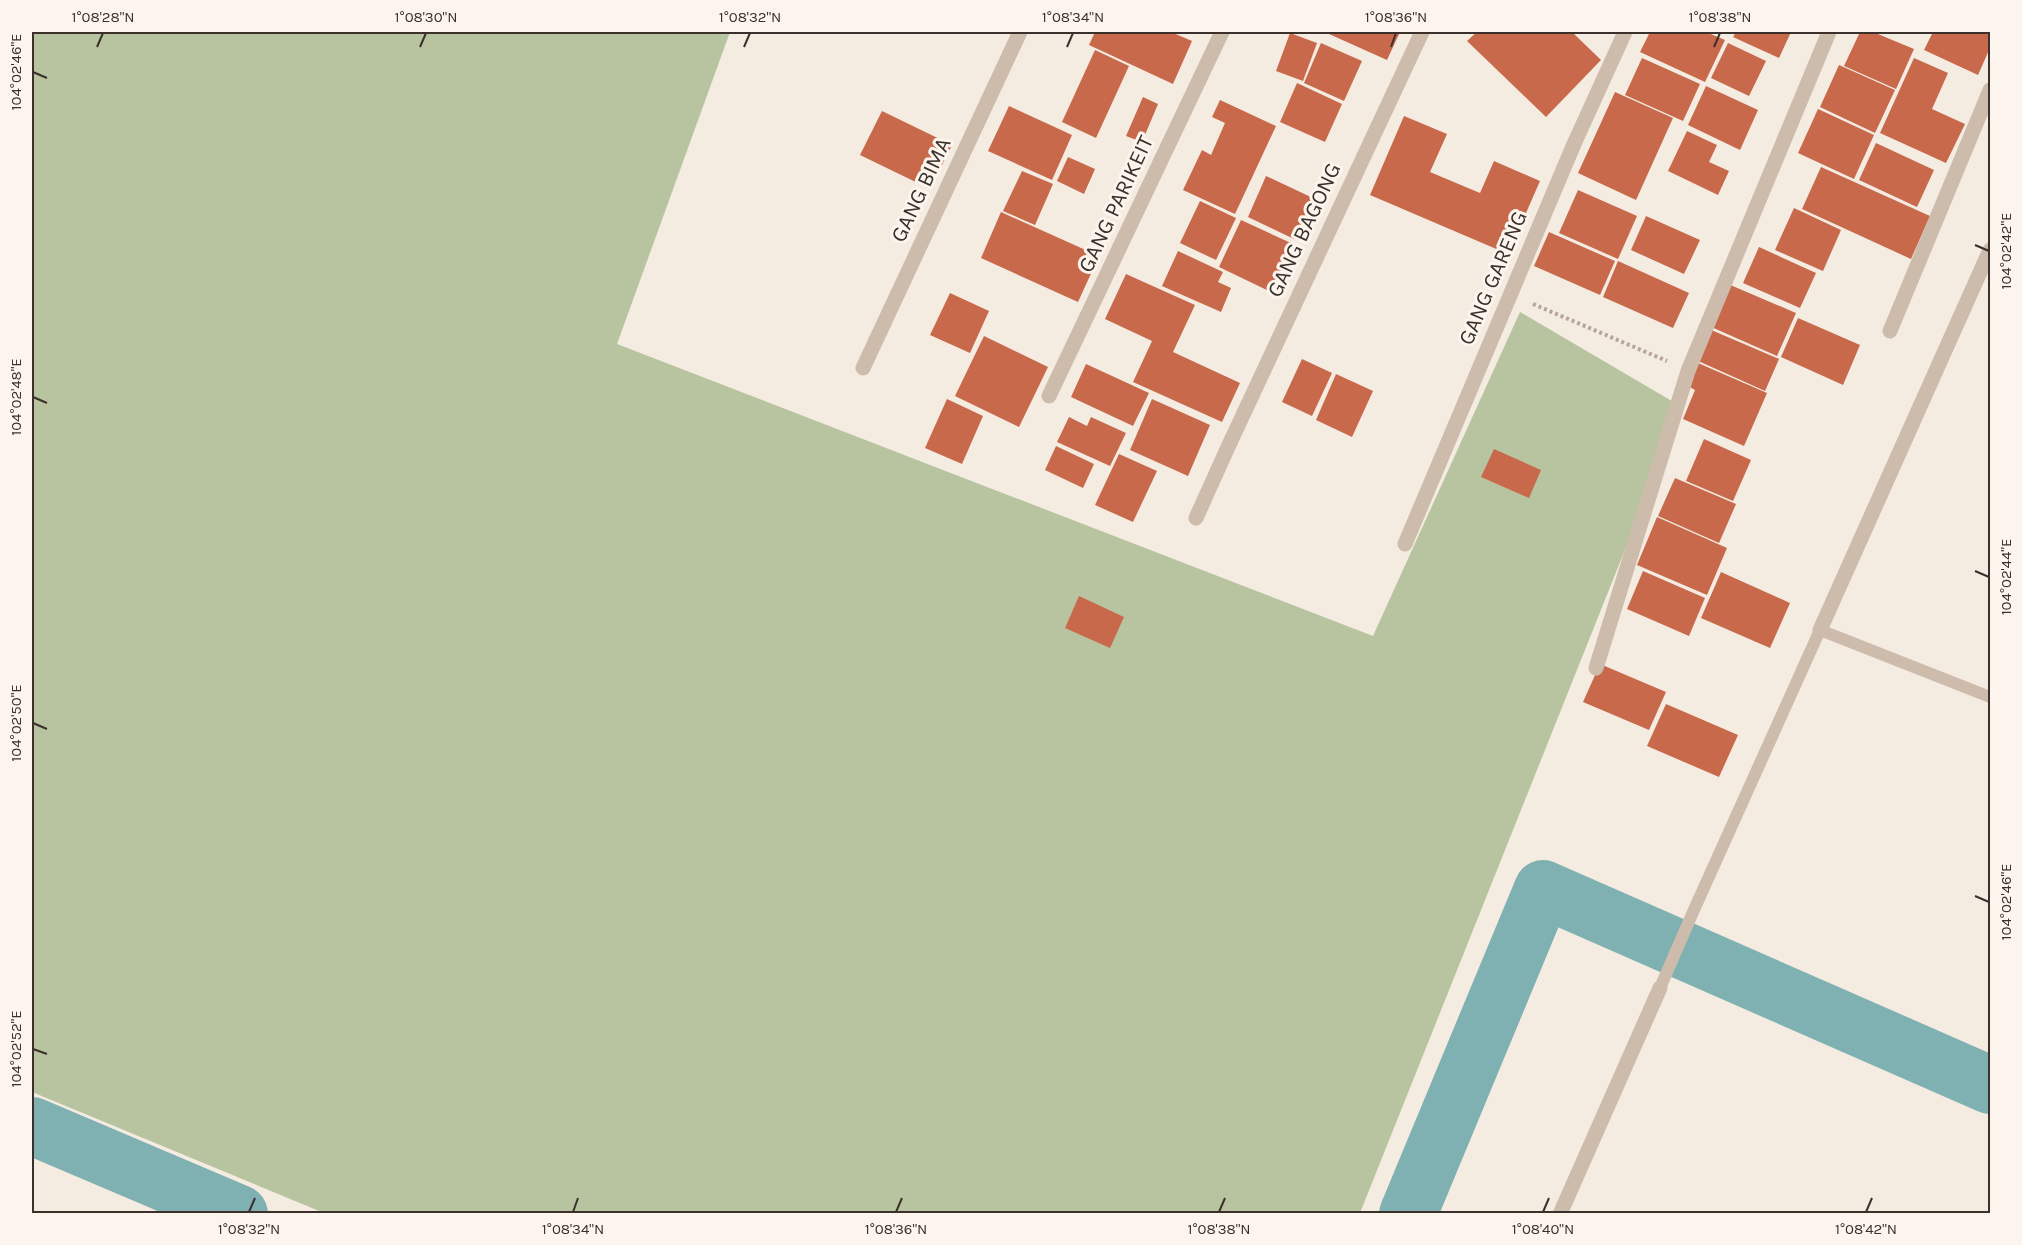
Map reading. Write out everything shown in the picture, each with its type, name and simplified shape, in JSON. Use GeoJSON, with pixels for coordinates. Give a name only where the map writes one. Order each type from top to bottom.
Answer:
{"type":"FeatureCollection","features":[{"type":"Feature","properties":{"kind":"street","name":"GANG BIMA"},"geometry":{"type":"LineString","coordinates":[[863,368],[1020,32]]}},
{"type":"Feature","properties":{"kind":"street","name":"GANG PARIKEIT"},"geometry":{"type":"LineString","coordinates":[[1049,396],[1222,32]]}},
{"type":"Feature","properties":{"kind":"street","name":"GANG BAGONG"},"geometry":{"type":"LineString","coordinates":[[1196,518],[1227,447],[1422,32]]}},
{"type":"Feature","properties":{"kind":"street","name":"GANG GARENG"},"geometry":{"type":"LineString","coordinates":[[1405,543],[1574,144],[1625,32]]}},
{"type":"Feature","properties":{"kind":"street"},"geometry":{"type":"LineString","coordinates":[[1596,668],[1688,371],[1829,32]]}},
{"type":"Feature","properties":{"kind":"street"},"geometry":{"type":"LineString","coordinates":[[1890,331],[1990,90]]}},
{"type":"Feature","properties":{"kind":"street"},"geometry":{"type":"LineString","coordinates":[[1820,630],[1990,250]]}},
{"type":"Feature","properties":{"kind":"street"},"geometry":{"type":"LineString","coordinates":[[1560,1214],[1660,988]]}},
{"type":"Feature","properties":{"kind":"lane"},"geometry":{"type":"LineString","coordinates":[[1660,988],[1820,630],[1990,697]]}},
{"type":"Feature","properties":{"kind":"path"},"geometry":{"type":"LineString","coordinates":[[1510,294],[1688,371]]}},
{"type":"Feature","properties":{"kind":"green space"},"geometry":{"type":"Polygon","coordinates":[[[32,32],[730,32],[617,344],[1373,636],[1520,312],[1682,407],[1360,1213],[324,1213],[32,1092],[32,32]]]}},
{"type":"Feature","properties":{"kind":"building"},"geometry":{"type":"Polygon","coordinates":[[[1095,32],[1171,32],[1192,41],[1173,84],[1089,45],[1095,32]]]}},
{"type":"Feature","properties":{"kind":"building"},"geometry":{"type":"Polygon","coordinates":[[[1331,32],[1400,32],[1387,60],[1329,34],[1331,32]]]}},
{"type":"Feature","properties":{"kind":"building"},"geometry":{"type":"Polygon","coordinates":[[[1477,32],[1572,32],[1601,60],[1546,117],[1467,41],[1477,32]]]}},
{"type":"Feature","properties":{"kind":"building"},"geometry":{"type":"Polygon","coordinates":[[[1650,32],[1706,32],[1725,40],[1705,82],[1640,52],[1650,32]]]}},
{"type":"Feature","properties":{"kind":"building"},"geometry":{"type":"Polygon","coordinates":[[[1736,32],[1791,32],[1779,58],[1733,37],[1736,32]]]}},
{"type":"Feature","properties":{"kind":"building"},"geometry":{"type":"Polygon","coordinates":[[[1860,32],[1873,32],[1914,49],[1896,89],[1844,66],[1860,32]]]}},
{"type":"Feature","properties":{"kind":"building"},"geometry":{"type":"Polygon","coordinates":[[[1933,32],[1990,32],[1990,48],[1978,75],[1924,50],[1933,32]]]}},
{"type":"Feature","properties":{"kind":"building"},"geometry":{"type":"Polygon","coordinates":[[[1290,33],[1317,43],[1303,81],[1276,71],[1290,33]]]}},
{"type":"Feature","properties":{"kind":"building"},"geometry":{"type":"Polygon","coordinates":[[[1321,43],[1362,61],[1344,101],[1304,83],[1321,43]]]}},
{"type":"Feature","properties":{"kind":"building"},"geometry":{"type":"Polygon","coordinates":[[[1728,43],[1766,61],[1749,96],[1711,78],[1728,43]]]}},
{"type":"Feature","properties":{"kind":"building"},"geometry":{"type":"Polygon","coordinates":[[[1095,50],[1129,66],[1096,138],[1062,122],[1095,50]]]}},
{"type":"Feature","properties":{"kind":"building"},"geometry":{"type":"Polygon","coordinates":[[[1642,58],[1700,84],[1683,121],[1625,95],[1642,58]]]}},
{"type":"Feature","properties":{"kind":"building"},"geometry":{"type":"Polygon","coordinates":[[[1914,58],[1948,73],[1932,109],[1965,124],[1946,163],[1880,133],[1914,58]]]}},
{"type":"Feature","properties":{"kind":"building"},"geometry":{"type":"Polygon","coordinates":[[[1839,65],[1895,90],[1875,133],[1820,107],[1839,65]]]}},
{"type":"Feature","properties":{"kind":"building"},"geometry":{"type":"Polygon","coordinates":[[[1297,83],[1342,104],[1325,142],[1280,122],[1297,83]]]}},
{"type":"Feature","properties":{"kind":"building"},"geometry":{"type":"Polygon","coordinates":[[[1706,86],[1758,110],[1740,150],[1688,125],[1706,86]]]}},
{"type":"Feature","properties":{"kind":"building"},"geometry":{"type":"Polygon","coordinates":[[[1615,92],[1673,118],[1636,200],[1578,173],[1615,92]]]}},
{"type":"Feature","properties":{"kind":"building"},"geometry":{"type":"Polygon","coordinates":[[[1143,97],[1158,104],[1142,142],[1126,136],[1143,97]]]}},
{"type":"Feature","properties":{"kind":"building"},"geometry":{"type":"Polygon","coordinates":[[[1220,100],[1276,126],[1235,214],[1183,190],[1202,150],[1211,155],[1225,123],[1212,117],[1220,100]]]}},
{"type":"Feature","properties":{"kind":"building"},"geometry":{"type":"Polygon","coordinates":[[[1009,106],[1072,135],[1052,180],[988,151],[1009,106]]]}},
{"type":"Feature","properties":{"kind":"building"},"geometry":{"type":"Polygon","coordinates":[[[1818,109],[1874,135],[1854,179],[1798,153],[1818,109]]]}},
{"type":"Feature","properties":{"kind":"building"},"geometry":{"type":"Polygon","coordinates":[[[882,111],[952,145],[930,189],[860,155],[882,111]]]}},
{"type":"Feature","properties":{"kind":"building"},"geometry":{"type":"Polygon","coordinates":[[[1404,116],[1447,134],[1430,172],[1480,193],[1494,161],[1540,181],[1508,254],[1370,195],[1404,116]]]}},
{"type":"Feature","properties":{"kind":"building"},"geometry":{"type":"Polygon","coordinates":[[[1687,131],[1717,145],[1709,162],[1729,171],[1718,195],[1668,171],[1687,131]]]}},
{"type":"Feature","properties":{"kind":"building"},"geometry":{"type":"Polygon","coordinates":[[[1876,143],[1934,170],[1917,207],[1859,180],[1876,143]]]}},
{"type":"Feature","properties":{"kind":"building"},"geometry":{"type":"Polygon","coordinates":[[[1068,157],[1095,169],[1084,194],[1057,181],[1068,157]]]}},
{"type":"Feature","properties":{"kind":"building"},"geometry":{"type":"Polygon","coordinates":[[[1821,167],[1930,216],[1911,259],[1802,209],[1821,167]]]}},
{"type":"Feature","properties":{"kind":"building"},"geometry":{"type":"Polygon","coordinates":[[[1022,171],[1053,184],[1035,225],[1003,211],[1022,171]]]}},
{"type":"Feature","properties":{"kind":"building"},"geometry":{"type":"Polygon","coordinates":[[[1266,176],[1313,198],[1294,239],[1248,217],[1266,176]]]}},
{"type":"Feature","properties":{"kind":"building"},"geometry":{"type":"Polygon","coordinates":[[[1578,190],[1637,216],[1618,259],[1559,233],[1578,190]]]}},
{"type":"Feature","properties":{"kind":"building"},"geometry":{"type":"Polygon","coordinates":[[[1200,201],[1236,218],[1216,260],[1180,243],[1200,201]]]}},
{"type":"Feature","properties":{"kind":"building"},"geometry":{"type":"Polygon","coordinates":[[[1794,208],[1841,230],[1823,271],[1775,250],[1794,208]]]}},
{"type":"Feature","properties":{"kind":"building"},"geometry":{"type":"Polygon","coordinates":[[[1001,212],[1099,256],[1078,302],[981,258],[1001,212]]]}},
{"type":"Feature","properties":{"kind":"building"},"geometry":{"type":"Polygon","coordinates":[[[1646,216],[1700,240],[1684,274],[1631,250],[1646,216]]]}},
{"type":"Feature","properties":{"kind":"building"},"geometry":{"type":"Polygon","coordinates":[[[1241,220],[1293,244],[1271,292],[1219,267],[1241,220]]]}},
{"type":"Feature","properties":{"kind":"building"},"geometry":{"type":"Polygon","coordinates":[[[1549,232],[1615,261],[1600,295],[1534,266],[1549,232]]]}},
{"type":"Feature","properties":{"kind":"building"},"geometry":{"type":"Polygon","coordinates":[[[1759,247],[1816,273],[1800,308],[1743,283],[1759,247]]]}},
{"type":"Feature","properties":{"kind":"building"},"geometry":{"type":"Polygon","coordinates":[[[1178,251],[1223,272],[1218,282],[1231,288],[1221,312],[1162,286],[1178,251]]]}},
{"type":"Feature","properties":{"kind":"building"},"geometry":{"type":"Polygon","coordinates":[[[1618,261],[1689,293],[1673,328],[1603,297],[1618,261]]]}},
{"type":"Feature","properties":{"kind":"building"},"geometry":{"type":"Polygon","coordinates":[[[1126,274],[1195,305],[1173,352],[1240,383],[1222,422],[1133,382],[1152,341],[1105,319],[1126,274]]]}},
{"type":"Feature","properties":{"kind":"building"},"geometry":{"type":"Polygon","coordinates":[[[1728,284],[1796,313],[1777,356],[1709,326],[1728,284]]]}},
{"type":"Feature","properties":{"kind":"building"},"geometry":{"type":"Polygon","coordinates":[[[950,293],[989,311],[970,353],[930,335],[950,293]]]}},
{"type":"Feature","properties":{"kind":"building"},"geometry":{"type":"Polygon","coordinates":[[[1798,318],[1860,345],[1843,385],[1781,357],[1798,318]]]}},
{"type":"Feature","properties":{"kind":"building"},"geometry":{"type":"Polygon","coordinates":[[[1709,329],[1779,359],[1765,391],[1696,360],[1709,329]]]}},
{"type":"Feature","properties":{"kind":"building"},"geometry":{"type":"Polygon","coordinates":[[[984,336],[1048,367],[1019,427],[955,396],[984,336]]]}},
{"type":"Feature","properties":{"kind":"building"},"geometry":{"type":"Polygon","coordinates":[[[1302,359],[1332,373],[1312,416],[1282,402],[1302,359]]]}},
{"type":"Feature","properties":{"kind":"building"},"geometry":{"type":"Polygon","coordinates":[[[1698,363],[1767,393],[1744,446],[1683,419],[1695,390],[1688,386],[1698,363]]]}},
{"type":"Feature","properties":{"kind":"building"},"geometry":{"type":"Polygon","coordinates":[[[1086,364],[1149,393],[1133,426],[1071,397],[1086,364]]]}},
{"type":"Feature","properties":{"kind":"building"},"geometry":{"type":"Polygon","coordinates":[[[1336,374],[1373,391],[1352,437],[1316,420],[1336,374]]]}},
{"type":"Feature","properties":{"kind":"building"},"geometry":{"type":"Polygon","coordinates":[[[947,399],[983,416],[962,464],[925,448],[947,399]]]}},
{"type":"Feature","properties":{"kind":"building"},"geometry":{"type":"Polygon","coordinates":[[[1152,399],[1210,425],[1188,476],[1130,450],[1152,399]]]}},
{"type":"Feature","properties":{"kind":"building"},"geometry":{"type":"Polygon","coordinates":[[[1069,417],[1087,426],[1091,417],[1126,433],[1110,466],[1057,442],[1069,417]]]}},
{"type":"Feature","properties":{"kind":"building"},"geometry":{"type":"Polygon","coordinates":[[[1704,439],[1751,460],[1733,501],[1686,481],[1704,439]]]}},
{"type":"Feature","properties":{"kind":"building"},"geometry":{"type":"Polygon","coordinates":[[[1056,446],[1094,464],[1083,488],[1045,470],[1056,446]]]}},
{"type":"Feature","properties":{"kind":"building"},"geometry":{"type":"Polygon","coordinates":[[[1494,449],[1541,470],[1529,498],[1481,477],[1494,449]]]}},
{"type":"Feature","properties":{"kind":"building"},"geometry":{"type":"Polygon","coordinates":[[[1119,454],[1157,471],[1133,522],[1095,505],[1119,454]]]}},
{"type":"Feature","properties":{"kind":"building"},"geometry":{"type":"Polygon","coordinates":[[[1675,478],[1736,504],[1719,543],[1658,516],[1675,478]]]}},
{"type":"Feature","properties":{"kind":"building"},"geometry":{"type":"Polygon","coordinates":[[[1657,517],[1727,548],[1707,595],[1637,565],[1657,517]]]}},
{"type":"Feature","properties":{"kind":"building"},"geometry":{"type":"Polygon","coordinates":[[[1643,571],[1705,598],[1689,636],[1627,609],[1643,571]]]}},
{"type":"Feature","properties":{"kind":"building"},"geometry":{"type":"Polygon","coordinates":[[[1721,572],[1790,603],[1770,648],[1701,618],[1721,572]]]}},
{"type":"Feature","properties":{"kind":"building"},"geometry":{"type":"Polygon","coordinates":[[[1079,596],[1124,617],[1110,648],[1065,628],[1079,596]]]}},
{"type":"Feature","properties":{"kind":"building"},"geometry":{"type":"Polygon","coordinates":[[[1600,664],[1666,692],[1649,730],[1583,702],[1600,664]]]}},
{"type":"Feature","properties":{"kind":"building"},"geometry":{"type":"Polygon","coordinates":[[[1666,704],[1738,735],[1719,777],[1647,746],[1666,704]]]}},
{"type":"Feature","properties":{"kind":"waterway"},"geometry":{"type":"LineString","coordinates":[[1408,1214],[1543,889],[1990,1085]]}},
{"type":"Feature","properties":{"kind":"waterway"},"geometry":{"type":"LineString","coordinates":[[32,1126],[239,1214]]}}]}
